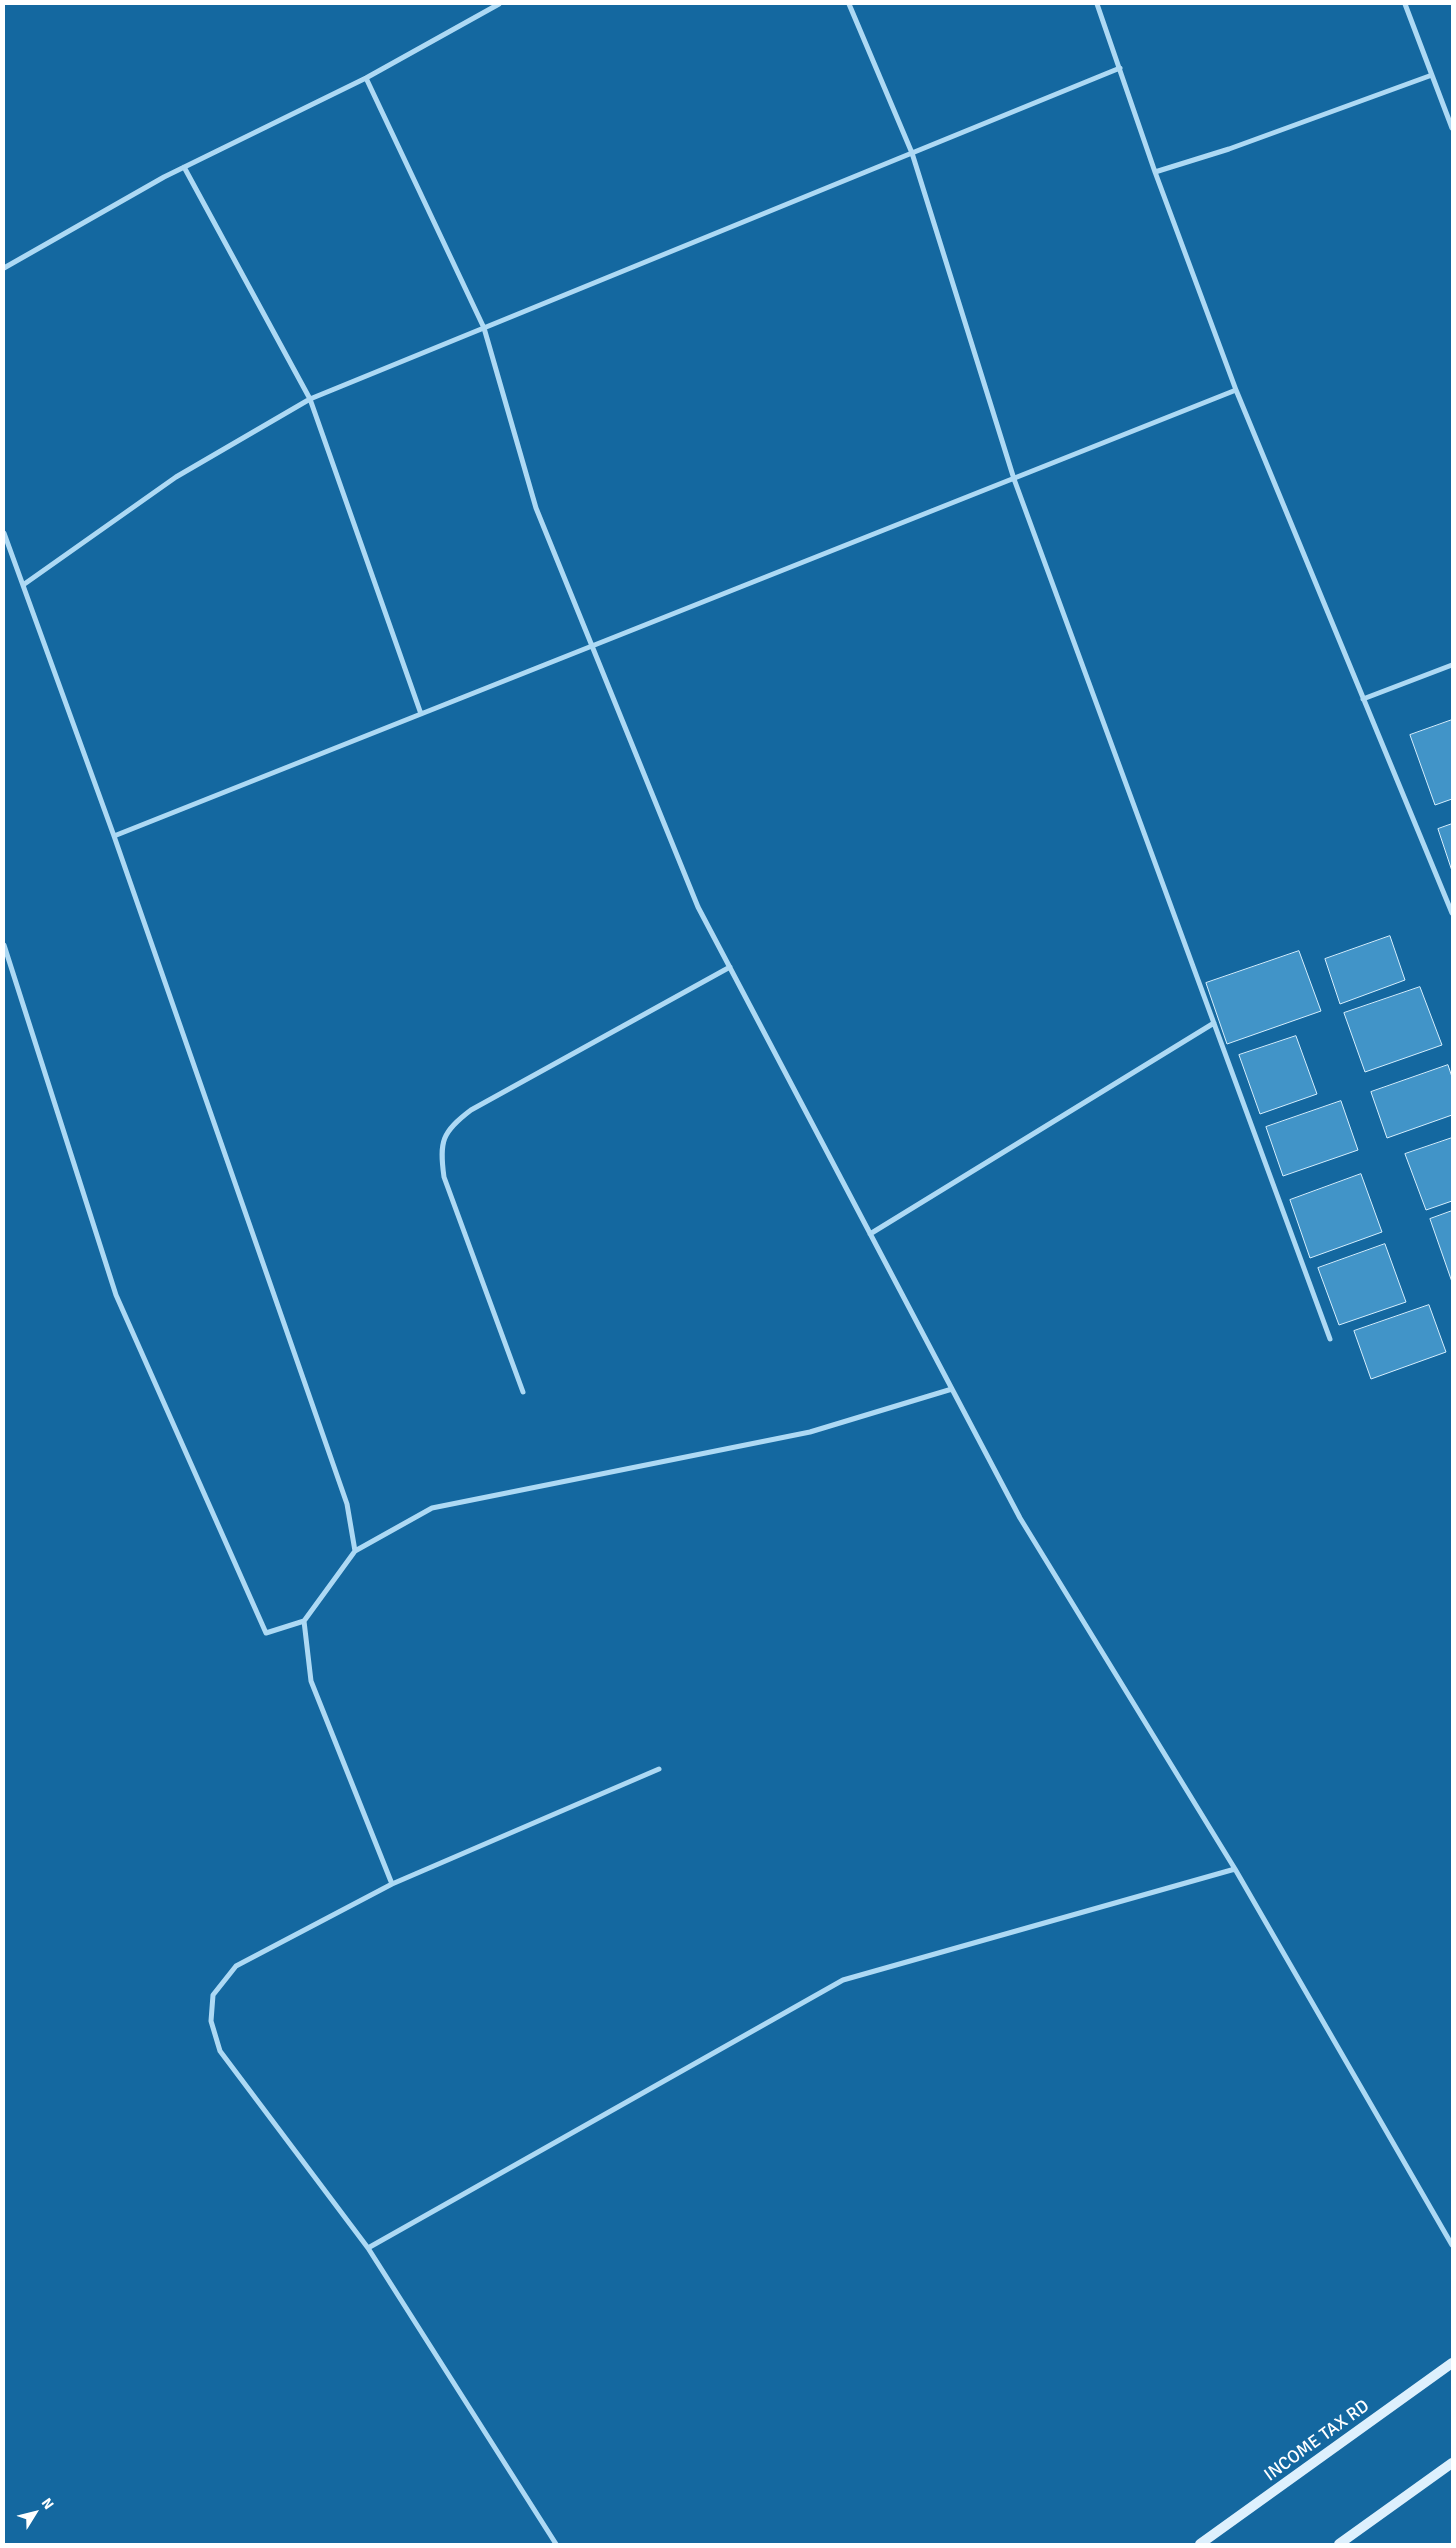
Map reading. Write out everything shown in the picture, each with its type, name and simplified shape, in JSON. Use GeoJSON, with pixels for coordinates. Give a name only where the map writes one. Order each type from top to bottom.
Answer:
{"type":"FeatureCollection","features":[{"type":"Feature","properties":{"kind":"main road","name":"INCOME TAX RD"},"geometry":{"type":"LineString","coordinates":[[1200,2544],[1452,2363]]}},
{"type":"Feature","properties":{"kind":"main road"},"geometry":{"type":"LineString","coordinates":[[1339,2544],[1452,2463]]}},
{"type":"Feature","properties":{"kind":"street"},"geometry":{"type":"LineString","coordinates":[[4,268],[184,167],[366,78],[499,4]]}},
{"type":"Feature","properties":{"kind":"street"},"geometry":{"type":"LineString","coordinates":[[848,4],[912,153],[1014,479],[1330,1339]]}},
{"type":"Feature","properties":{"kind":"street"},"geometry":{"type":"LineString","coordinates":[[1097,4],[1155,172],[1236,390],[1452,913]]}},
{"type":"Feature","properties":{"kind":"street"},"geometry":{"type":"LineString","coordinates":[[1405,4],[1452,128]]}},
{"type":"Feature","properties":{"kind":"street"},"geometry":{"type":"LineString","coordinates":[[23,585],[176,477],[310,398],[1120,68]]}},
{"type":"Feature","properties":{"kind":"street"},"geometry":{"type":"LineString","coordinates":[[1155,172],[1229,149],[1432,75]]}},
{"type":"Feature","properties":{"kind":"street"},"geometry":{"type":"LineString","coordinates":[[366,78],[484,328],[536,508],[698,907],[1020,1518],[1236,1869],[1452,2245]]}},
{"type":"Feature","properties":{"kind":"street"},"geometry":{"type":"LineString","coordinates":[[184,167],[310,398],[421,714]]}},
{"type":"Feature","properties":{"kind":"street"},"geometry":{"type":"LineString","coordinates":[[114,836],[1236,390]]}},
{"type":"Feature","properties":{"kind":"street"},"geometry":{"type":"LineString","coordinates":[[4,533],[114,836],[347,1504],[355,1551]]}},
{"type":"Feature","properties":{"kind":"street"},"geometry":{"type":"LineString","coordinates":[[1363,699],[1452,664]]}},
{"type":"Feature","properties":{"kind":"street"},"geometry":{"type":"LineString","coordinates":[[4,945],[120,1304],[266,1632],[304,1621],[355,1551],[432,1508],[810,1432],[952,1389]]}},
{"type":"Feature","properties":{"kind":"street"},"geometry":{"type":"LineString","coordinates":[[523,1392],[444,1177],[440,1150],[451,1125],[471,1110],[730,967]]}},
{"type":"Feature","properties":{"kind":"street"},"geometry":{"type":"LineString","coordinates":[[870,1234],[1214,1023]]}},
{"type":"Feature","properties":{"kind":"street"},"geometry":{"type":"LineString","coordinates":[[304,1621],[311,1681],[392,1884]]}},
{"type":"Feature","properties":{"kind":"street"},"geometry":{"type":"LineString","coordinates":[[556,2544],[368,2248],[220,2051],[211,2021],[213,1995],[236,1966],[392,1884],[659,1769]]}},
{"type":"Feature","properties":{"kind":"street"},"geometry":{"type":"LineString","coordinates":[[368,2248],[843,1980],[1236,1869]]}},
{"type":"Feature","properties":{"kind":"building"},"geometry":{"type":"Polygon","coordinates":[[[1452,720],[1452,799],[1435,805],[1410,735],[1452,720]]]}},
{"type":"Feature","properties":{"kind":"building"},"geometry":{"type":"Polygon","coordinates":[[[1452,824],[1452,871],[1438,829],[1452,824]]]}},
{"type":"Feature","properties":{"kind":"building"},"geometry":{"type":"Polygon","coordinates":[[[1390,936],[1405,980],[1340,1004],[1325,959],[1390,936]]]}},
{"type":"Feature","properties":{"kind":"building"},"geometry":{"type":"Polygon","coordinates":[[[1299,951],[1321,1011],[1227,1044],[1206,983],[1299,951]]]}},
{"type":"Feature","properties":{"kind":"building"},"geometry":{"type":"Polygon","coordinates":[[[1420,987],[1442,1045],[1365,1072],[1344,1013],[1420,987]]]}},
{"type":"Feature","properties":{"kind":"building"},"geometry":{"type":"Polygon","coordinates":[[[1296,1036],[1317,1094],[1260,1114],[1239,1055],[1296,1036]]]}},
{"type":"Feature","properties":{"kind":"building"},"geometry":{"type":"Polygon","coordinates":[[[1448,1065],[1452,1077],[1452,1115],[1387,1138],[1371,1092],[1448,1065]]]}},
{"type":"Feature","properties":{"kind":"building"},"geometry":{"type":"Polygon","coordinates":[[[1341,1101],[1358,1150],[1283,1176],[1266,1127],[1341,1101]]]}},
{"type":"Feature","properties":{"kind":"building"},"geometry":{"type":"Polygon","coordinates":[[[1452,1138],[1452,1201],[1426,1210],[1405,1154],[1452,1138]]]}},
{"type":"Feature","properties":{"kind":"building"},"geometry":{"type":"Polygon","coordinates":[[[1361,1174],[1382,1232],[1310,1258],[1290,1200],[1361,1174]]]}},
{"type":"Feature","properties":{"kind":"building"},"geometry":{"type":"Polygon","coordinates":[[[1452,1211],[1452,1282],[1430,1219],[1452,1211]]]}},
{"type":"Feature","properties":{"kind":"building"},"geometry":{"type":"Polygon","coordinates":[[[1385,1244],[1406,1302],[1339,1325],[1318,1268],[1385,1244]]]}},
{"type":"Feature","properties":{"kind":"building"},"geometry":{"type":"Polygon","coordinates":[[[1429,1305],[1446,1352],[1371,1379],[1354,1331],[1429,1305]]]}}]}
